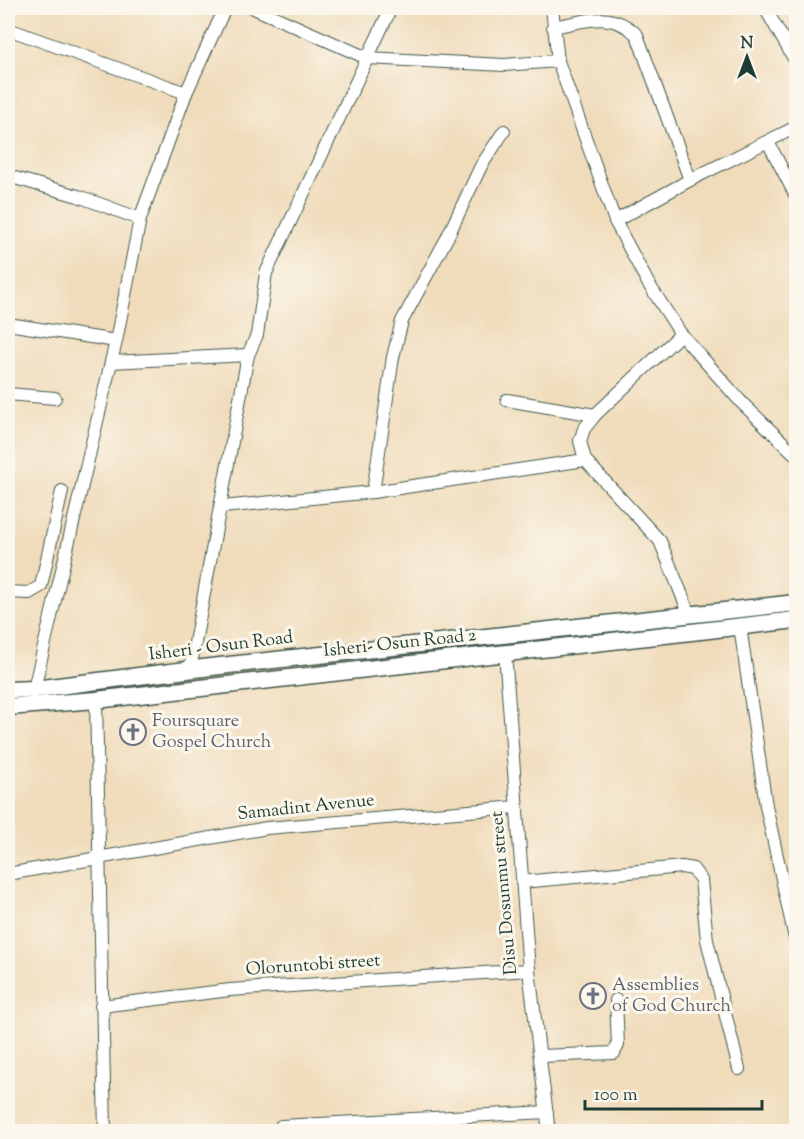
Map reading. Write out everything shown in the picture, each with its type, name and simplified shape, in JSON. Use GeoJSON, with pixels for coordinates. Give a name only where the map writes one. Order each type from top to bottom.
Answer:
{"type":"FeatureCollection","features":[{"type":"Feature","properties":{"kind":"main road","name":"Isheri - Osun Road"},"geometry":{"type":"LineString","coordinates":[[8,690],[34,689],[796,603]]}},
{"type":"Feature","properties":{"kind":"main road","name":"Isheri- Osun Road 2"},"geometry":{"type":"LineString","coordinates":[[8,707],[96,700],[796,620]]}},
{"type":"Feature","properties":{"kind":"street"},"geometry":{"type":"LineString","coordinates":[[34,689],[116,341],[140,219],[186,93],[225,8]]}},
{"type":"Feature","properties":{"kind":"street"},"geometry":{"type":"LineString","coordinates":[[254,8],[367,58],[504,65],[558,61]]}},
{"type":"Feature","properties":{"kind":"street"},"geometry":{"type":"LineString","coordinates":[[190,670],[222,507],[248,355],[257,335],[266,273],[391,8]]}},
{"type":"Feature","properties":{"kind":"street"},"geometry":{"type":"LineString","coordinates":[[552,8],[558,61],[615,221],[648,283],[681,334],[742,403],[796,455]]}},
{"type":"Feature","properties":{"kind":"street"},"geometry":{"type":"LineString","coordinates":[[765,8],[796,62]]}},
{"type":"Feature","properties":{"kind":"street"},"geometry":{"type":"LineString","coordinates":[[553,27],[608,18],[628,26],[637,35],[690,180]]}},
{"type":"Feature","properties":{"kind":"street"},"geometry":{"type":"LineString","coordinates":[[8,29],[186,93]]}},
{"type":"Feature","properties":{"kind":"street"},"geometry":{"type":"LineString","coordinates":[[615,221],[690,180],[796,127]]}},
{"type":"Feature","properties":{"kind":"street"},"geometry":{"type":"LineString","coordinates":[[373,492],[393,357],[402,321],[447,238],[481,166],[504,131]]}},
{"type":"Feature","properties":{"kind":"street"},"geometry":{"type":"LineString","coordinates":[[768,142],[796,196]]}},
{"type":"Feature","properties":{"kind":"street"},"geometry":{"type":"LineString","coordinates":[[8,176],[78,196],[140,219]]}},
{"type":"Feature","properties":{"kind":"street"},"geometry":{"type":"LineString","coordinates":[[8,324],[116,341]]}},
{"type":"Feature","properties":{"kind":"street"},"geometry":{"type":"LineString","coordinates":[[681,334],[595,415],[584,429],[580,441],[585,460],[660,541],[690,615]]}},
{"type":"Feature","properties":{"kind":"street"},"geometry":{"type":"LineString","coordinates":[[111,362],[248,355]]}},
{"type":"Feature","properties":{"kind":"street"},"geometry":{"type":"LineString","coordinates":[[8,394],[55,398]]}},
{"type":"Feature","properties":{"kind":"street"},"geometry":{"type":"LineString","coordinates":[[507,400],[595,415]]}},
{"type":"Feature","properties":{"kind":"street"},"geometry":{"type":"LineString","coordinates":[[222,507],[373,492],[585,460]]}},
{"type":"Feature","properties":{"kind":"street"},"geometry":{"type":"LineString","coordinates":[[8,592],[29,593],[41,586],[62,491]]}},
{"type":"Feature","properties":{"kind":"street"},"geometry":{"type":"LineString","coordinates":[[740,626],[766,806],[796,943]]}},
{"type":"Feature","properties":{"kind":"street","name":"Disu Dosunmu street"},"geometry":{"type":"LineString","coordinates":[[505,652],[529,970],[549,1131]]}},
{"type":"Feature","properties":{"kind":"street"},"geometry":{"type":"LineString","coordinates":[[96,700],[105,1131]]}},
{"type":"Feature","properties":{"kind":"street","name":"Samadint Avenue"},"geometry":{"type":"LineString","coordinates":[[8,874],[267,828],[517,807]]}},
{"type":"Feature","properties":{"kind":"street"},"geometry":{"type":"LineString","coordinates":[[522,882],[682,867],[693,869],[701,880],[707,940],[739,1069]]}},
{"type":"Feature","properties":{"kind":"street","name":"Oloruntobi street"},"geometry":{"type":"LineString","coordinates":[[101,1006],[230,990],[529,970]]}},
{"type":"Feature","properties":{"kind":"street"},"geometry":{"type":"LineString","coordinates":[[540,1056],[614,1053],[618,1045],[616,1000]]}},
{"type":"Feature","properties":{"kind":"street"},"geometry":{"type":"LineString","coordinates":[[281,1126],[547,1112]]}},
{"type":"Feature","properties":{"kind":"place","name":"Foursquare Gospel Church"},"geometry":{"type":"Point","coordinates":[133,732]}},
{"type":"Feature","properties":{"kind":"place","name":"Assemblies of God Church"},"geometry":{"type":"Point","coordinates":[593,996]}}]}
